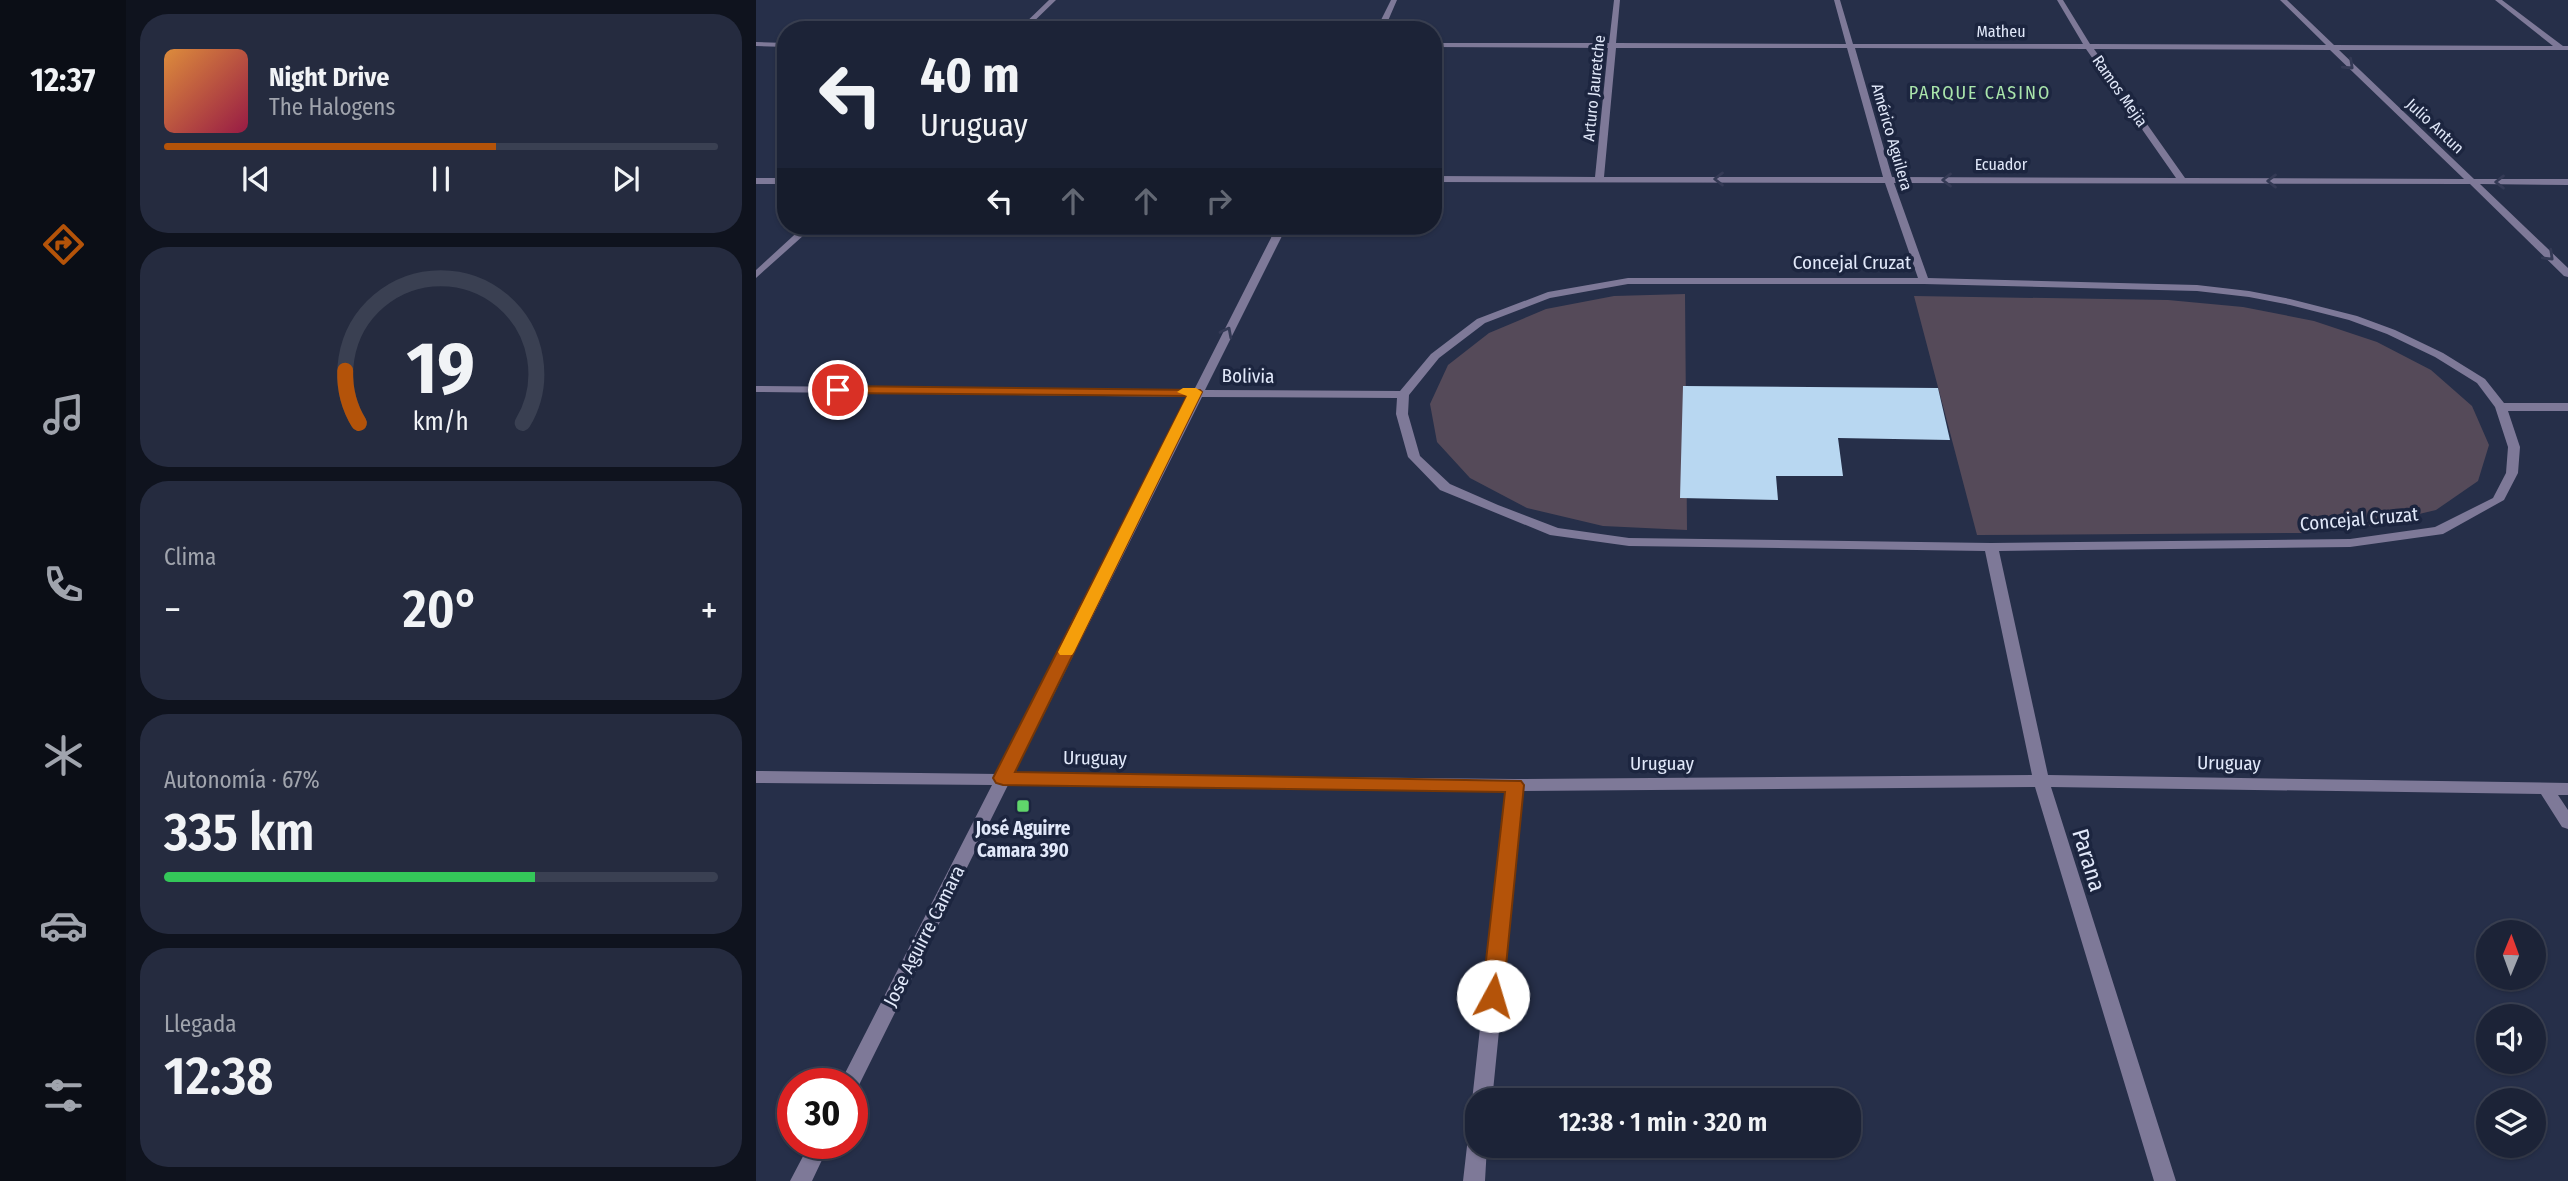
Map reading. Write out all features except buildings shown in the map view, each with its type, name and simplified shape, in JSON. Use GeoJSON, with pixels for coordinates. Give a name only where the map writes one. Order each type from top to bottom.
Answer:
{"type":"FeatureCollection","features":[{"type":"Feature","properties":{"kind":"street"},"geometry":{"type":"LineString","coordinates":[[1031,21],[1053,0]]}},
{"type":"Feature","properties":{"kind":"street"},"geometry":{"type":"LineString","coordinates":[[1384,21],[1395,0]]}},
{"type":"Feature","properties":{"kind":"street","name":"Arturo Jauretche"},"geometry":{"type":"LineString","coordinates":[[1599,179],[1617,0]]}},
{"type":"Feature","properties":{"kind":"street","name":"Américo Aguilera"},"geometry":{"type":"LineString","coordinates":[[1837,0],[1852,44],[1888,179],[1924,281]]}},
{"type":"Feature","properties":{"kind":"street","name":"Ramos Mejia"},"geometry":{"type":"LineString","coordinates":[[2060,0],[2087,45],[2182,181]]}},
{"type":"Feature","properties":{"kind":"street","name":"Julio Antun"},"geometry":{"type":"LineString","coordinates":[[2283,0],[2568,274]]}},
{"type":"Feature","properties":{"kind":"street"},"geometry":{"type":"LineString","coordinates":[[2498,0],[2565,49]]}},
{"type":"Feature","properties":{"kind":"street"},"geometry":{"type":"LineString","coordinates":[[756,44],[777,45]]}},
{"type":"Feature","properties":{"kind":"street","name":"Matheu"},"geometry":{"type":"LineString","coordinates":[[1442,45],[1852,44],[2565,49]]}},
{"type":"Feature","properties":{"kind":"street","name":"Ecuador"},"geometry":{"type":"LineString","coordinates":[[1442,179],[2568,182]]}},
{"type":"Feature","properties":{"kind":"street"},"geometry":{"type":"LineString","coordinates":[[756,181],[777,181]]}},
{"type":"Feature","properties":{"kind":"street"},"geometry":{"type":"LineString","coordinates":[[756,275],[799,235]]}},
{"type":"Feature","properties":{"kind":"street","name":"Jose Aguirre Camara"},"geometry":{"type":"LineString","coordinates":[[858,1068],[1277,235]]}},
{"type":"Feature","properties":{"kind":"street","name":"Concejal Cruzat"},"geometry":{"type":"LineString","coordinates":[[1628,281],[1924,281],[2197,288],[2249,294],[2353,318],[2439,355],[2481,381],[2501,407],[2514,446],[2512,473],[2498,500],[2438,531],[2350,543],[1991,547],[1629,542],[1555,532],[1446,487],[1414,457],[1402,414],[1404,395],[1435,356],[1481,321],[1548,295],[1628,281]]}},
{"type":"Feature","properties":{"kind":"street","name":"Bolivia"},"geometry":{"type":"LineString","coordinates":[[756,389],[1404,395]]}},
{"type":"Feature","properties":{"kind":"street"},"geometry":{"type":"LineString","coordinates":[[2501,407],[2568,407]]}},
{"type":"Feature","properties":{"kind":"street","name":"Parana"},"geometry":{"type":"LineString","coordinates":[[1991,547],[2041,781],[2165,1181]]}},
{"type":"Feature","properties":{"kind":"street","name":"Uruguay"},"geometry":{"type":"LineString","coordinates":[[756,777],[1515,785],[2041,781],[2568,789]]}},
{"type":"Feature","properties":{"kind":"street"},"geometry":{"type":"LineString","coordinates":[[1483,1088],[1515,785]]}},
{"type":"Feature","properties":{"kind":"street"},"geometry":{"type":"LineString","coordinates":[[2546,789],[2568,823]]}},
{"type":"Feature","properties":{"kind":"street"},"geometry":{"type":"LineString","coordinates":[[1474,1181],[1476,1158]]}},
{"type":"Feature","properties":{"kind":"street"},"geometry":{"type":"LineString","coordinates":[[801,1181],[812,1159]]}},
{"type":"Feature","properties":{"kind":"shaded area"},"geometry":{"type":"Polygon","coordinates":[[[1685,294],[1687,530],[1603,526],[1527,508],[1470,478],[1437,442],[1430,404],[1448,365],[1489,333],[1546,309],[1614,296],[1685,294]]]}},
{"type":"Feature","properties":{"kind":"shaded area"},"geometry":{"type":"Polygon","coordinates":[[[1914,296],[2168,300],[2243,307],[2314,321],[2377,342],[2431,370],[2472,406],[2489,445],[2478,481],[2436,510],[2368,526],[2302,533],[1977,535],[1914,296]]]}},
{"type":"Feature","properties":{"kind":"slow traffic"},"geometry":{"type":"LineString","coordinates":[[1066,652],[1196,392],[1183,392]]}},
{"type":"Feature","properties":{"kind":"place","name":"José Aguirre Camara 390"},"geometry":{"type":"Point","coordinates":[1023,806]}},
{"type":"Feature","properties":{"kind":"district","name":"PARQUE CASINO"},"geometry":{"type":"Point","coordinates":[1980,93]}},
{"type":"Feature","properties":{"kind":"route"},"geometry":{"type":"LineString","coordinates":[[838,390],[1196,392],[1003,778],[1515,785],[1493,996]]}}]}
